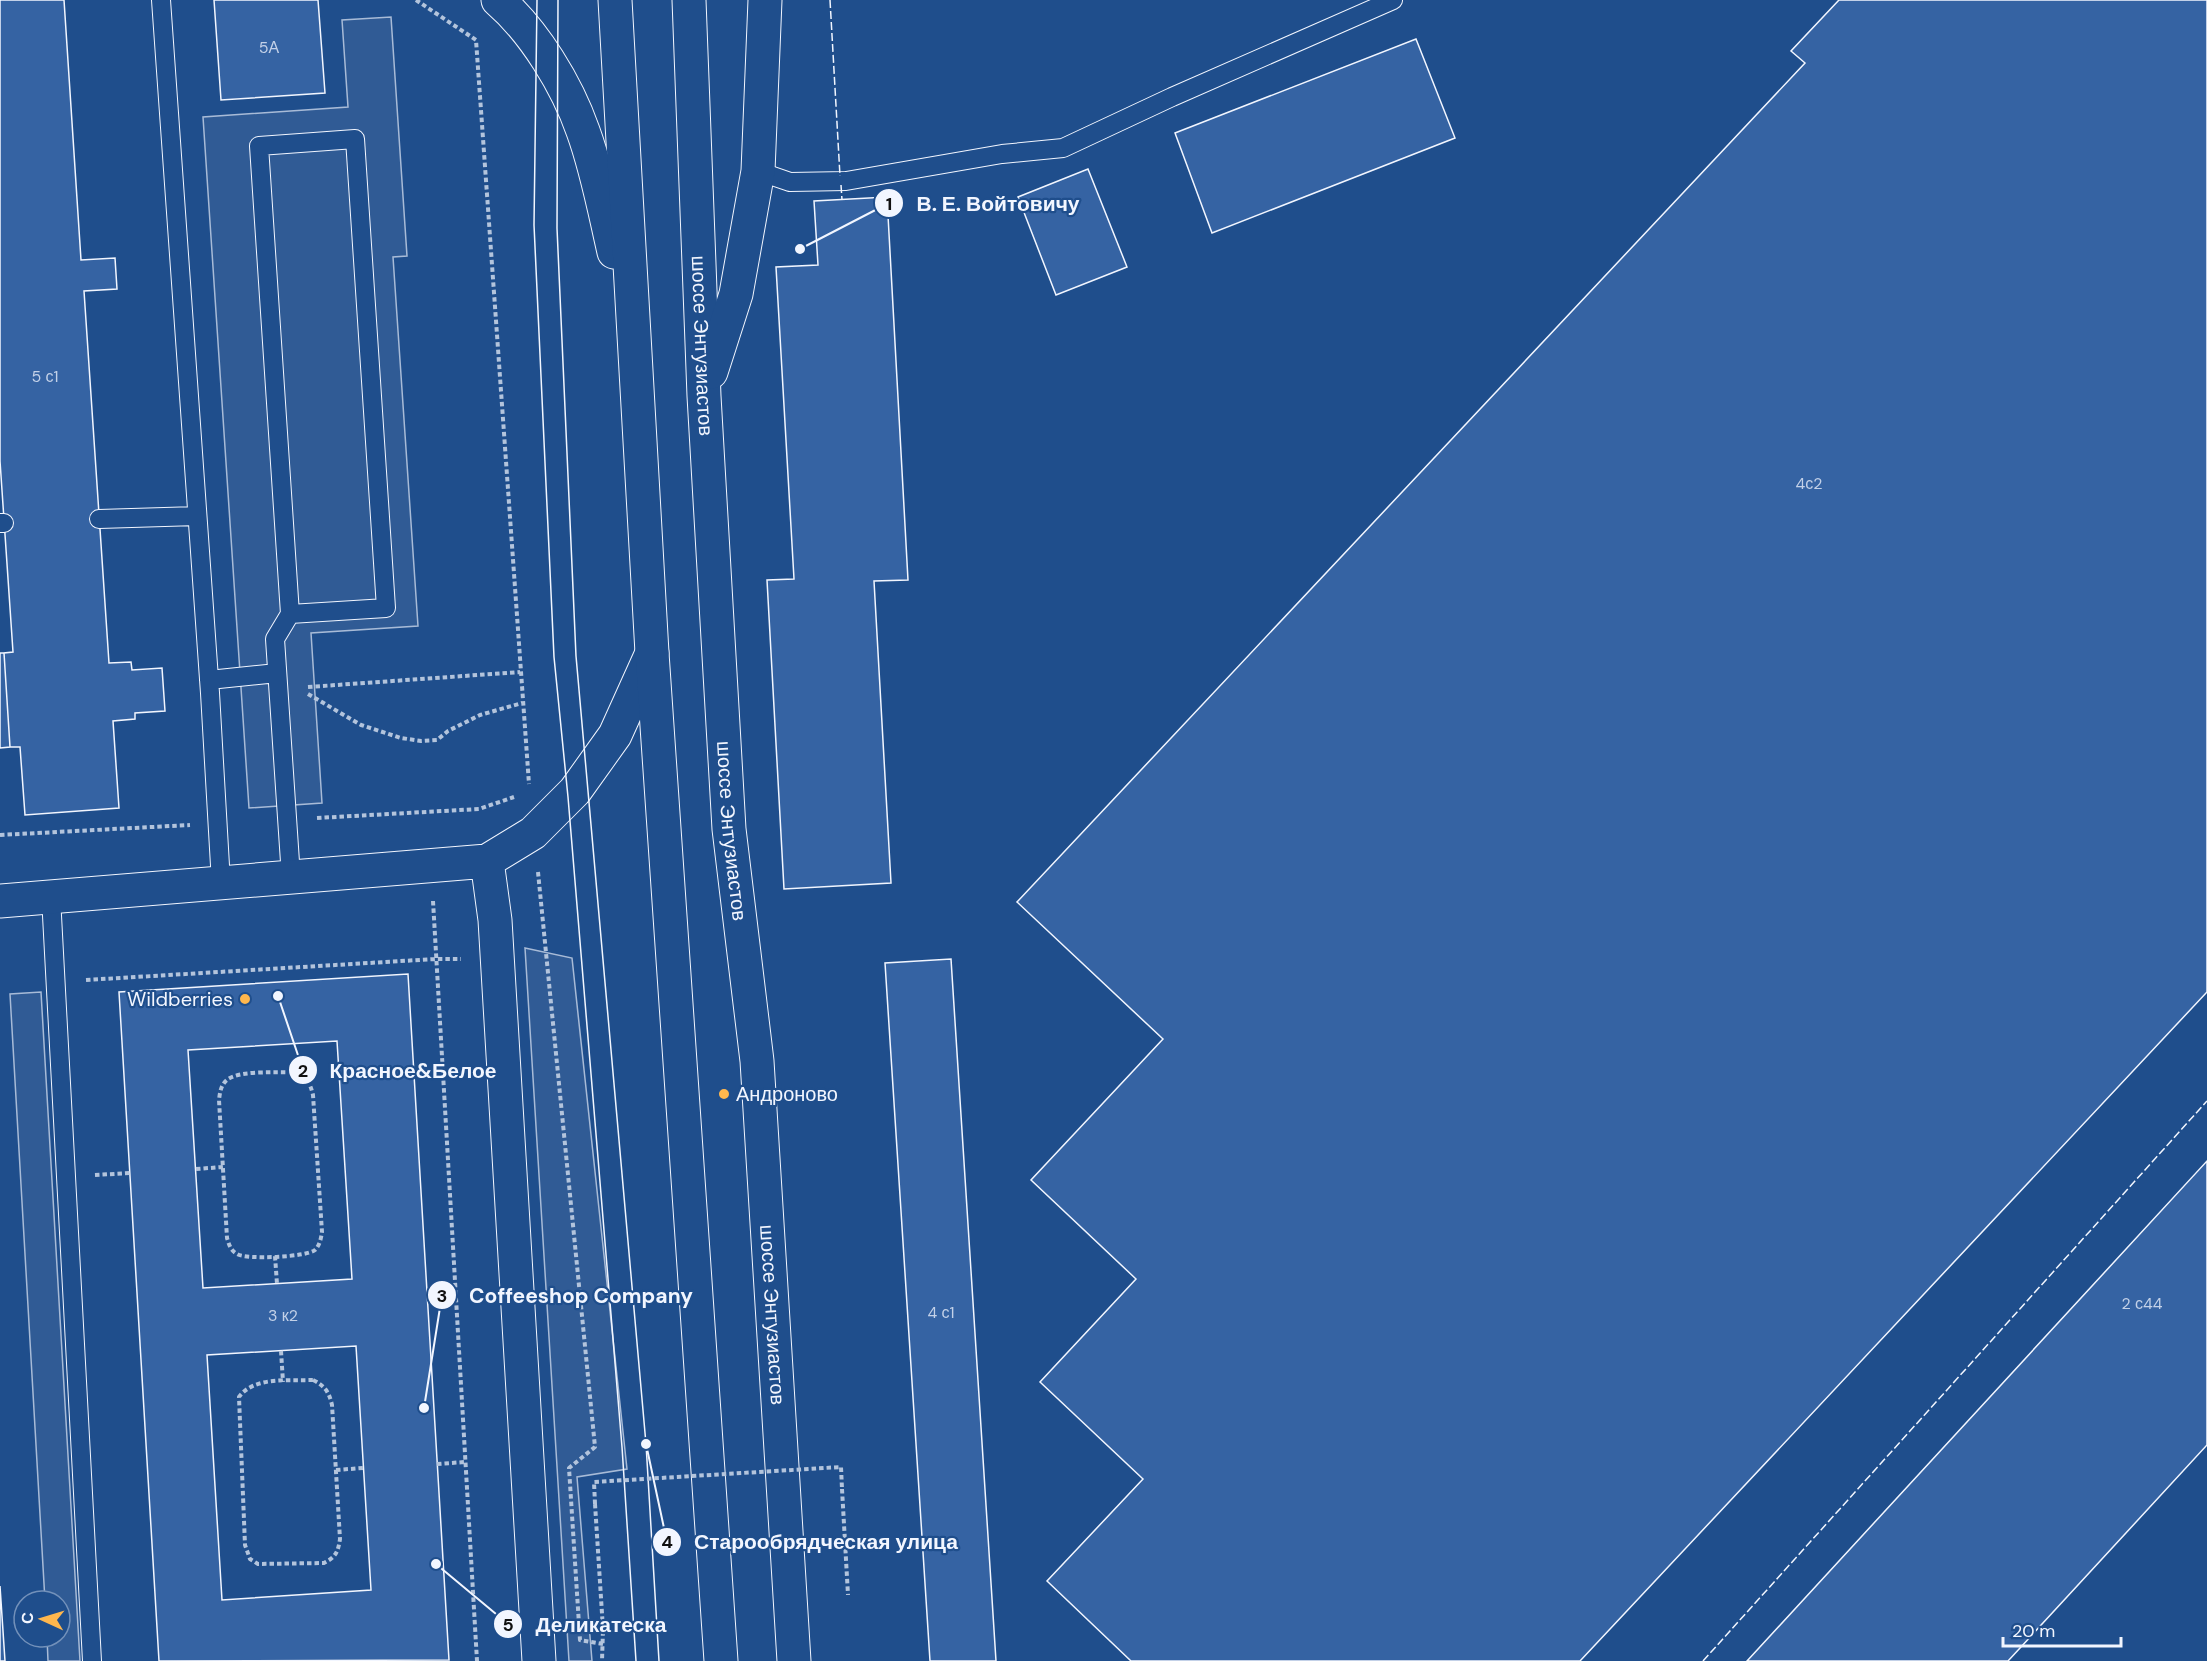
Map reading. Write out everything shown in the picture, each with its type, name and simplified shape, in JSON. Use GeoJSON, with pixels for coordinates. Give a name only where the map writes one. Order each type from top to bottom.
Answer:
{"type":"FeatureCollection","features":[{"type":"Feature","properties":{"kind":"main road"},"geometry":{"type":"LineString","coordinates":[[615,0],[652,653],[721,1661]]}},
{"type":"Feature","properties":{"kind":"main road","name":"шоссе Энтузиастов"},"geometry":{"type":"LineString","coordinates":[[689,0],[704,396],[729,829],[757,1061],[794,1661]]}},
{"type":"Feature","properties":{"kind":"main road"},"geometry":{"type":"LineString","coordinates":[[704,396],[736,294],[758,171],[765,0]]}},
{"type":"Feature","properties":{"kind":"main road"},"geometry":{"type":"LineString","coordinates":[[507,5],[558,77],[583,130],[635,338]]}},
{"type":"Feature","properties":{"kind":"main road"},"geometry":{"type":"LineString","coordinates":[[0,901],[488,861],[533,833],[575,790],[615,735],[652,653]]}},
{"type":"Feature","properties":{"kind":"main road"},"geometry":{"type":"LineString","coordinates":[[488,861],[495,920],[539,1661]]}},
{"type":"Feature","properties":{"kind":"lane"},"geometry":{"type":"LineString","coordinates":[[161,0],[221,883]]}},
{"type":"Feature","properties":{"kind":"lane"},"geometry":{"type":"LineString","coordinates":[[758,171],[790,182],[846,181],[1002,154],[1063,148],[1172,97],[1394,0]]}},
{"type":"Feature","properties":{"kind":"lane"},"geometry":{"type":"LineString","coordinates":[[290,614],[386,608],[355,139],[259,146],[290,614],[275,639],[283,683],[291,877]]}},
{"type":"Feature","properties":{"kind":"lane"},"geometry":{"type":"LineString","coordinates":[[99,519],[197,516]]}},
{"type":"Feature","properties":{"kind":"lane"},"geometry":{"type":"LineString","coordinates":[[209,680],[283,683]]}},
{"type":"Feature","properties":{"kind":"lane"},"geometry":{"type":"LineString","coordinates":[[51,897],[92,1661]]}},
{"type":"Feature","properties":{"kind":"path"},"geometry":{"type":"LineString","coordinates":[[416,0],[476,40],[522,703],[595,1447],[570,1468],[580,1640],[603,1644]]}},
{"type":"Feature","properties":{"kind":"path"},"geometry":{"type":"LineString","coordinates":[[283,683],[520,672]]}},
{"type":"Feature","properties":{"kind":"path"},"geometry":{"type":"LineString","coordinates":[[283,683],[361,725],[401,738],[421,741],[437,740],[448,731],[480,715],[522,703]]}},
{"type":"Feature","properties":{"kind":"path"},"geometry":{"type":"LineString","coordinates":[[433,890],[435,959],[477,1661]]}},
{"type":"Feature","properties":{"kind":"path"},"geometry":{"type":"LineString","coordinates":[[55,982],[435,959],[466,960]]}},
{"type":"Feature","properties":{"kind":"path"},"geometry":{"type":"LineString","coordinates":[[283,1072],[303,1075],[310,1083],[313,1095],[322,1232],[320,1244],[315,1251],[305,1254],[250,1257],[238,1255],[231,1249],[227,1238],[223,1167],[219,1100],[221,1088],[227,1080],[239,1075],[283,1072]]}},
{"type":"Feature","properties":{"kind":"path"},"geometry":{"type":"LineString","coordinates":[[196,1169],[223,1167]]}},
{"type":"Feature","properties":{"kind":"path"},"geometry":{"type":"LineString","coordinates":[[276,1256],[278,1284]]}},
{"type":"Feature","properties":{"kind":"path"},"geometry":{"type":"LineString","coordinates":[[281,1351],[283,1382]]}},
{"type":"Feature","properties":{"kind":"path"},"geometry":{"type":"LineString","coordinates":[[313,1380],[322,1384],[329,1392],[332,1405],[340,1539],[338,1552],[324,1563],[258,1564],[250,1559],[245,1545],[239,1397],[246,1387],[258,1383],[283,1382],[313,1380]]}},
{"type":"Feature","properties":{"kind":"path"},"geometry":{"type":"LineString","coordinates":[[437,1464],[465,1462]]}},
{"type":"Feature","properties":{"kind":"path"},"geometry":{"type":"LineString","coordinates":[[602,1661],[602,1610],[594,1482],[841,1467],[848,1595]]}},
{"type":"Feature","properties":{"kind":"path"},"geometry":{"type":"LineString","coordinates":[[336,1470],[363,1468]]}},
{"type":"Feature","properties":{"kind":"shaded area"},"geometry":{"type":"Polygon","coordinates":[[[391,17],[407,256],[393,257],[418,626],[311,633],[322,803],[249,808],[203,117],[348,107],[342,20],[391,17]]]}},
{"type":"Feature","properties":{"kind":"shaded area"},"geometry":{"type":"Polygon","coordinates":[[[525,948],[572,958],[627,1469],[577,1477],[592,1661],[569,1661],[525,948]]]}},
{"type":"Feature","properties":{"kind":"shaded area"},"geometry":{"type":"Polygon","coordinates":[[[41,992],[80,1661],[48,1661],[48,1649],[72,1649],[72,1589],[44,1589],[10,994],[41,992]]]}},
{"type":"Feature","properties":{"kind":"building"},"geometry":{"type":"Polygon","coordinates":[[[0,0],[64,0],[81,260],[115,258],[117,289],[84,291],[109,663],[131,662],[132,670],[162,668],[165,711],[135,713],[135,719],[113,721],[119,808],[25,815],[20,747],[10,747],[4,653],[13,652],[0,461],[0,0]]]}},
{"type":"Feature","properties":{"kind":"building"},"geometry":{"type":"Polygon","coordinates":[[[214,0],[318,0],[325,93],[221,100],[214,0]]]}},
{"type":"Feature","properties":{"kind":"building"},"geometry":{"type":"Polygon","coordinates":[[[1839,0],[2207,0],[2207,992],[1580,1661],[1131,1661],[1047,1581],[1143,1479],[1040,1382],[1136,1279],[1031,1180],[1163,1039],[1017,902],[1805,63],[1791,51],[1839,0]]]}},
{"type":"Feature","properties":{"kind":"building"},"geometry":{"type":"Polygon","coordinates":[[[1416,39],[1455,138],[1212,233],[1175,133],[1416,39]]]}},
{"type":"Feature","properties":{"kind":"building"},"geometry":{"type":"Polygon","coordinates":[[[1088,169],[1127,267],[1056,295],[1018,197],[1088,169]]]}},
{"type":"Feature","properties":{"kind":"building"},"geometry":{"type":"Polygon","coordinates":[[[887,197],[908,580],[874,581],[891,883],[784,889],[767,580],[794,579],[776,267],[818,265],[814,201],[887,197]]]}},
{"type":"Feature","properties":{"kind":"building"},"geometry":{"type":"Polygon","coordinates":[[[0,653],[4,653],[10,747],[0,748],[0,653]]]}},
{"type":"Feature","properties":{"kind":"building"},"geometry":{"type":"Polygon","coordinates":[[[951,959],[996,1661],[930,1661],[885,963],[951,959]]]}},
{"type":"Feature","properties":{"kind":"building"},"geometry":{"type":"Polygon","coordinates":[[[408,974],[449,1660],[159,1661],[119,992],[408,974]],[[337,1041],[188,1050],[203,1288],[352,1279],[337,1041]],[[356,1346],[207,1355],[222,1600],[371,1590],[356,1346]]]}},
{"type":"Feature","properties":{"kind":"building"},"geometry":{"type":"Polygon","coordinates":[[[2207,1161],[2207,1445],[2008,1661],[1747,1661],[2207,1161]]]}},
{"type":"Feature","properties":{"kind":"building"},"geometry":{"type":"Polygon","coordinates":[[[0,1586],[5,1661],[0,1661],[0,1586]]]}},
{"type":"Feature","properties":{"kind":"tram line"},"geometry":{"type":"LineString","coordinates":[[537,0],[534,225],[554,657],[568,797],[622,1447],[636,1661]]}},
{"type":"Feature","properties":{"kind":"tram line"},"geometry":{"type":"LineString","coordinates":[[558,0],[557,228],[576,656],[646,1444],[659,1661]]}},
{"type":"Feature","properties":{"kind":"fence"},"geometry":{"type":"LineString","coordinates":[[830,0],[840,176]]}},
{"type":"Feature","properties":{"kind":"fence"},"geometry":{"type":"LineString","coordinates":[[841,185],[842,200]]}},
{"type":"Feature","properties":{"kind":"fence"},"geometry":{"type":"LineString","coordinates":[[1703,1661],[2207,1101]]}},
{"type":"Feature","properties":{"kind":"place","name":"В. Е. Войтовичу"},"geometry":{"type":"Point","coordinates":[800,249]}},
{"type":"Feature","properties":{"kind":"place","name":"Красное&Белое"},"geometry":{"type":"Point","coordinates":[278,996]}},
{"type":"Feature","properties":{"kind":"place","name":"Wildberries"},"geometry":{"type":"Point","coordinates":[245,999]}},
{"type":"Feature","properties":{"kind":"place","name":"Андроново"},"geometry":{"type":"Point","coordinates":[724,1094]}},
{"type":"Feature","properties":{"kind":"place","name":"Coffeeshop Company"},"geometry":{"type":"Point","coordinates":[424,1408]}},
{"type":"Feature","properties":{"kind":"place","name":"Старообрядческая улица"},"geometry":{"type":"Point","coordinates":[646,1444]}},
{"type":"Feature","properties":{"kind":"place","name":"Деликатеска"},"geometry":{"type":"Point","coordinates":[436,1564]}}]}
